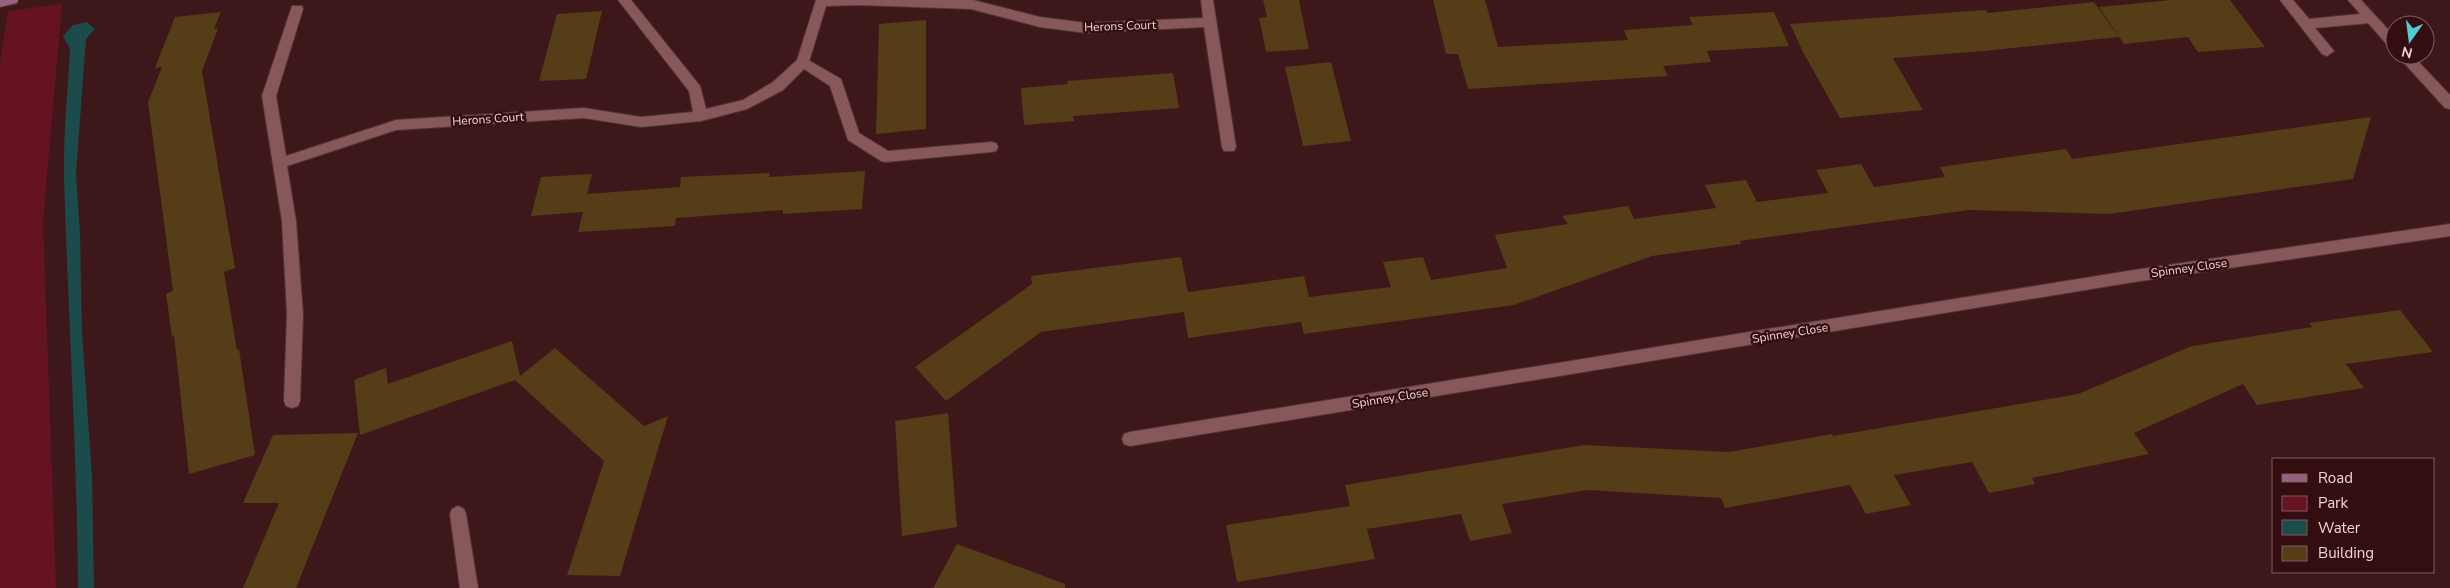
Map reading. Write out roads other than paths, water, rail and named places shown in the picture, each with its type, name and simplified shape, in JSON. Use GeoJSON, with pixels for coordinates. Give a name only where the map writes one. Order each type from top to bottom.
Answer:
{"type":"FeatureCollection","features":[{"type":"Feature","properties":{"kind":"street"},"geometry":{"type":"LineString","coordinates":[[0,2],[12,0]]}},
{"type":"Feature","properties":{"kind":"street"},"geometry":{"type":"LineString","coordinates":[[624,0],[695,90],[701,116]]}},
{"type":"Feature","properties":{"kind":"street","name":"Herons Court"},"geometry":{"type":"LineString","coordinates":[[280,162],[396,125],[584,113],[641,122],[701,116],[747,104],[778,86],[803,62],[822,1],[860,0],[971,4],[1040,22],[1086,28],[1210,22]]}},
{"type":"Feature","properties":{"kind":"street"},"geometry":{"type":"LineString","coordinates":[[1207,0],[1229,147]]}},
{"type":"Feature","properties":{"kind":"street"},"geometry":{"type":"LineString","coordinates":[[2286,0],[2327,51]]}},
{"type":"Feature","properties":{"kind":"street"},"geometry":{"type":"LineString","coordinates":[[2354,0],[2385,34]]}},
{"type":"Feature","properties":{"kind":"street"},"geometry":{"type":"LineString","coordinates":[[292,400],[295,314],[289,221],[269,96],[297,10]]}},
{"type":"Feature","properties":{"kind":"street"},"geometry":{"type":"LineString","coordinates":[[2306,24],[2370,18]]}},
{"type":"Feature","properties":{"kind":"street"},"geometry":{"type":"LineString","coordinates":[[803,62],[836,83],[853,136],[886,156],[990,147]]}},
{"type":"Feature","properties":{"kind":"street"},"geometry":{"type":"LineString","coordinates":[[2413,65],[2450,104]]}},
{"type":"Feature","properties":{"kind":"street","name":"Spinney Close"},"geometry":{"type":"LineString","coordinates":[[1130,439],[2134,276],[2450,230]]}},
{"type":"Feature","properties":{"kind":"street"},"geometry":{"type":"LineString","coordinates":[[458,514],[470,588]]}},
{"type":"Feature","properties":{"kind":"water"},"geometry":{"type":"Polygon","coordinates":[[[87,22],[95,29],[86,39],[76,173],[80,233],[82,333],[92,476],[94,588],[78,588],[76,485],[64,178],[70,49],[63,36],[73,25],[87,22]]]}}]}
